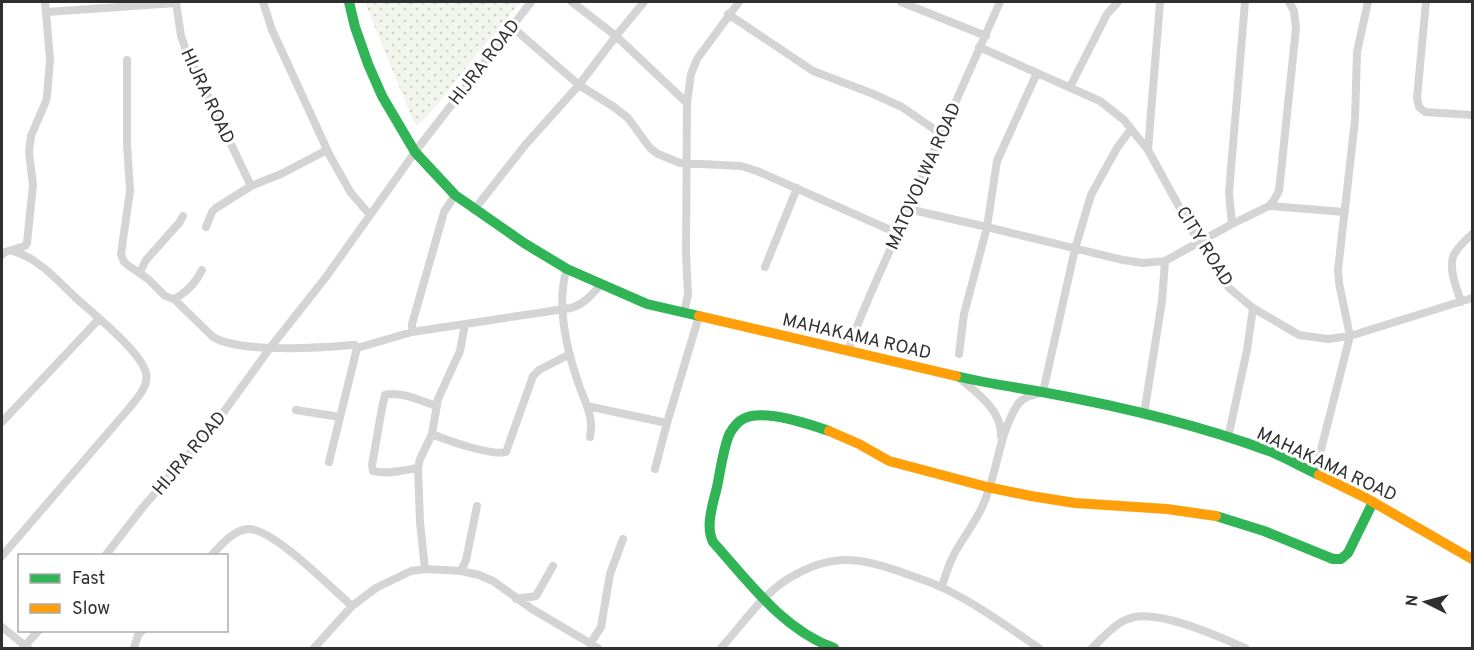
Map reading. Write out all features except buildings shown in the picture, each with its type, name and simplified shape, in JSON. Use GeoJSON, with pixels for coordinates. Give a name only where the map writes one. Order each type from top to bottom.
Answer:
{"type":"FeatureCollection","features":[{"type":"Feature","properties":{"kind":"street"},"geometry":{"type":"LineString","coordinates":[[2,255],[25,246],[27,243],[33,185],[29,152],[31,136],[46,101],[50,58],[45,2]]}},
{"type":"Feature","properties":{"kind":"street"},"geometry":{"type":"LineString","coordinates":[[46,12],[176,2]]}},
{"type":"Feature","properties":{"kind":"street","name":"HIJRA ROAD"},"geometry":{"type":"LineString","coordinates":[[176,2],[181,36],[186,50],[251,186]]}},
{"type":"Feature","properties":{"kind":"street"},"geometry":{"type":"LineString","coordinates":[[263,2],[272,30],[327,150],[345,184],[370,215]]}},
{"type":"Feature","properties":{"kind":"street","name":"MAHAKAMA ROAD"},"geometry":{"type":"LineString","coordinates":[[349,2],[355,27],[382,96],[415,152],[455,195],[474,210],[567,269],[647,304],[956,376],[1144,414],[1228,438],[1271,452],[1373,501],[1473,559]]}},
{"type":"Feature","properties":{"kind":"street","name":"HIJRA ROAD"},"geometry":{"type":"LineString","coordinates":[[106,554],[215,424],[270,348],[326,277],[415,152],[531,2]]}},
{"type":"Feature","properties":{"kind":"street"},"geometry":{"type":"LineString","coordinates":[[572,2],[616,36],[687,103]]}},
{"type":"Feature","properties":{"kind":"street"},"geometry":{"type":"LineString","coordinates":[[474,210],[526,144],[579,85],[644,2]]}},
{"type":"Feature","properties":{"kind":"street"},"geometry":{"type":"LineString","coordinates":[[684,312],[688,296],[687,103],[691,74],[697,59],[739,2]]}},
{"type":"Feature","properties":{"kind":"street"},"geometry":{"type":"LineString","coordinates":[[901,2],[986,36]]}},
{"type":"Feature","properties":{"kind":"street","name":"MATOVOLWA ROAD"},"geometry":{"type":"LineString","coordinates":[[848,351],[856,326],[1000,2]]}},
{"type":"Feature","properties":{"kind":"street"},"geometry":{"type":"LineString","coordinates":[[1070,87],[1107,14],[1118,2]]}},
{"type":"Feature","properties":{"kind":"street"},"geometry":{"type":"LineString","coordinates":[[1148,150],[1160,2]]}},
{"type":"Feature","properties":{"kind":"street"},"geometry":{"type":"LineString","coordinates":[[1232,224],[1229,193],[1245,2]]}},
{"type":"Feature","properties":{"kind":"street"},"geometry":{"type":"LineString","coordinates":[[908,209],[1143,263],[1165,261],[1269,206],[1279,191],[1295,39],[1294,11],[1289,2]]}},
{"type":"Feature","properties":{"kind":"street"},"geometry":{"type":"LineString","coordinates":[[1315,473],[1350,336],[1338,278],[1355,120],[1357,52],[1368,2]]}},
{"type":"Feature","properties":{"kind":"street"},"geometry":{"type":"LineString","coordinates":[[1426,2],[1417,98],[1419,107],[1425,112],[1473,116]]}},
{"type":"Feature","properties":{"kind":"street"},"geometry":{"type":"LineString","coordinates":[[728,14],[813,71],[902,106],[941,134]]}},
{"type":"Feature","properties":{"kind":"street"},"geometry":{"type":"LineString","coordinates":[[511,26],[579,85],[628,118],[650,148],[658,154],[687,164],[741,166],[757,171],[897,234]]}},
{"type":"Feature","properties":{"kind":"street","name":"CITY ROAD"},"geometry":{"type":"LineString","coordinates":[[979,47],[1100,101],[1124,120],[1148,150],[1199,243],[1230,288],[1253,308],[1299,335],[1328,339],[1350,336],[1473,298]]}},
{"type":"Feature","properties":{"kind":"street"},"geometry":{"type":"LineString","coordinates":[[127,60],[127,144],[130,191],[121,254],[124,262],[140,272],[165,296],[174,299],[213,338],[221,342],[270,348],[351,345],[357,348]]}},
{"type":"Feature","properties":{"kind":"street"},"geometry":{"type":"LineString","coordinates":[[958,354],[964,314],[987,226],[997,161],[1037,73]]}},
{"type":"Feature","properties":{"kind":"street"},"geometry":{"type":"LineString","coordinates":[[942,587],[954,554],[984,504],[1008,423],[1024,398],[1042,393],[1075,249],[1091,195],[1117,148],[1131,129]]}},
{"type":"Feature","properties":{"kind":"street"},"geometry":{"type":"LineString","coordinates":[[206,228],[216,208],[251,186],[281,174],[327,150]]}},
{"type":"Feature","properties":{"kind":"street"},"geometry":{"type":"LineString","coordinates":[[765,267],[797,188]]}},
{"type":"Feature","properties":{"kind":"street"},"geometry":{"type":"LineString","coordinates":[[412,332],[412,324],[444,212],[455,195]]}},
{"type":"Feature","properties":{"kind":"street"},"geometry":{"type":"LineString","coordinates":[[1269,206],[1345,212]]}},
{"type":"Feature","properties":{"kind":"street"},"geometry":{"type":"LineString","coordinates":[[140,272],[146,260],[183,216]]}},
{"type":"Feature","properties":{"kind":"street"},"geometry":{"type":"LineString","coordinates":[[1461,302],[1453,277],[1453,258],[1473,234]]}},
{"type":"Feature","properties":{"kind":"street"},"geometry":{"type":"LineString","coordinates":[[2,556],[131,406],[143,390],[146,379],[144,367],[115,332],[39,263],[13,251]]}},
{"type":"Feature","properties":{"kind":"street"},"geometry":{"type":"LineString","coordinates":[[1144,414],[1162,301],[1165,261]]}},
{"type":"Feature","properties":{"kind":"street"},"geometry":{"type":"LineString","coordinates":[[567,269],[562,309],[576,378],[591,424],[590,437]]}},
{"type":"Feature","properties":{"kind":"street"},"geometry":{"type":"LineString","coordinates":[[174,299],[183,295],[202,270]]}},
{"type":"Feature","properties":{"kind":"street"},"geometry":{"type":"LineString","coordinates":[[357,348],[412,332],[578,306],[601,284]]}},
{"type":"Feature","properties":{"kind":"street"},"geometry":{"type":"LineString","coordinates":[[1228,438],[1248,350],[1253,308]]}},
{"type":"Feature","properties":{"kind":"street"},"geometry":{"type":"LineString","coordinates":[[656,469],[667,423],[699,316]]}},
{"type":"Feature","properties":{"kind":"street"},"geometry":{"type":"LineString","coordinates":[[2,422],[99,319]]}},
{"type":"Feature","properties":{"kind":"street"},"geometry":{"type":"LineString","coordinates":[[425,569],[418,468],[432,434],[436,406],[460,351],[465,324]]}},
{"type":"Feature","properties":{"kind":"street"},"geometry":{"type":"LineString","coordinates":[[329,462],[357,348]]}},
{"type":"Feature","properties":{"kind":"street"},"geometry":{"type":"LineString","coordinates":[[432,434],[464,446],[498,453],[506,452],[533,376],[539,370],[570,354]]}},
{"type":"Feature","properties":{"kind":"street"},"geometry":{"type":"LineString","coordinates":[[956,376],[984,400],[997,416],[1001,429],[1001,444]]}},
{"type":"Feature","properties":{"kind":"street"},"geometry":{"type":"LineString","coordinates":[[418,468],[391,472],[374,471],[372,465],[385,395],[404,396],[436,406]]}},
{"type":"Feature","properties":{"kind":"street"},"geometry":{"type":"LineString","coordinates":[[587,406],[667,423]]}},
{"type":"Feature","properties":{"kind":"street"},"geometry":{"type":"LineString","coordinates":[[296,410],[340,417]]}},
{"type":"Feature","properties":{"kind":"street"},"geometry":{"type":"LineString","coordinates":[[834,648],[810,637],[784,617],[764,598],[710,536],[710,519],[729,435],[736,423],[746,417],[758,415],[800,422],[841,436],[883,459],[900,465],[989,488],[1077,503],[1187,510],[1221,518],[1262,530],[1333,559],[1341,559],[1348,553],[1373,501]]}},
{"type":"Feature","properties":{"kind":"street"},"geometry":{"type":"LineString","coordinates":[[461,571],[466,560],[477,506]]}},
{"type":"Feature","properties":{"kind":"street"},"geometry":{"type":"LineString","coordinates":[[212,554],[222,543],[240,531],[256,530],[286,548],[352,606]]}},
{"type":"Feature","properties":{"kind":"street"},"geometry":{"type":"LineString","coordinates":[[314,648],[352,606],[376,588],[411,571],[425,569],[479,574],[594,646],[601,627],[610,574],[623,539]]}},
{"type":"Feature","properties":{"kind":"street"},"geometry":{"type":"LineString","coordinates":[[721,648],[764,598],[780,584],[804,570],[842,560],[888,567],[942,587],[986,612],[1039,648]]}},
{"type":"Feature","properties":{"kind":"street"},"geometry":{"type":"LineString","coordinates":[[516,599],[536,596],[553,566]]}},
{"type":"Feature","properties":{"kind":"street"},"geometry":{"type":"LineString","coordinates":[[1092,648],[1116,626],[1135,616],[1178,622],[1230,646],[1245,648]]}},
{"type":"Feature","properties":{"kind":"street"},"geometry":{"type":"LineString","coordinates":[[2,627],[25,648],[37,632]]}},
{"type":"Feature","properties":{"kind":"street"},"geometry":{"type":"LineString","coordinates":[[134,648],[141,632]]}},
{"type":"Feature","properties":{"kind":"shaded area"},"geometry":{"type":"Polygon","coordinates":[[[365,2],[520,2],[438,104],[418,125],[414,123],[365,2]]]}},
{"type":"Feature","properties":{"kind":"traffic: fast"},"geometry":{"type":"LineString","coordinates":[[349,2],[355,27],[382,96],[415,152],[455,195],[524,243],[567,269],[647,304],[699,316]]}},
{"type":"Feature","properties":{"kind":"traffic: fast"},"geometry":{"type":"LineString","coordinates":[[956,376],[1100,403],[1185,424],[1269,451],[1319,475]]}},
{"type":"Feature","properties":{"kind":"traffic: fast"},"geometry":{"type":"LineString","coordinates":[[829,431],[773,416],[751,416],[739,422],[730,433],[726,444],[712,508],[710,529],[713,542],[768,603],[798,629],[834,648]]}},
{"type":"Feature","properties":{"kind":"traffic: fast"},"geometry":{"type":"LineString","coordinates":[[1216,516],[1264,531],[1333,559],[1341,559],[1348,553],[1373,502]]}},
{"type":"Feature","properties":{"kind":"traffic: slow"},"geometry":{"type":"LineString","coordinates":[[699,316],[956,376]]}},
{"type":"Feature","properties":{"kind":"traffic: slow"},"geometry":{"type":"LineString","coordinates":[[829,431],[889,461],[987,487],[1075,503],[1167,509],[1216,516]]}},
{"type":"Feature","properties":{"kind":"traffic: slow"},"geometry":{"type":"LineString","coordinates":[[1319,475],[1366,498],[1472,559]]}}]}
